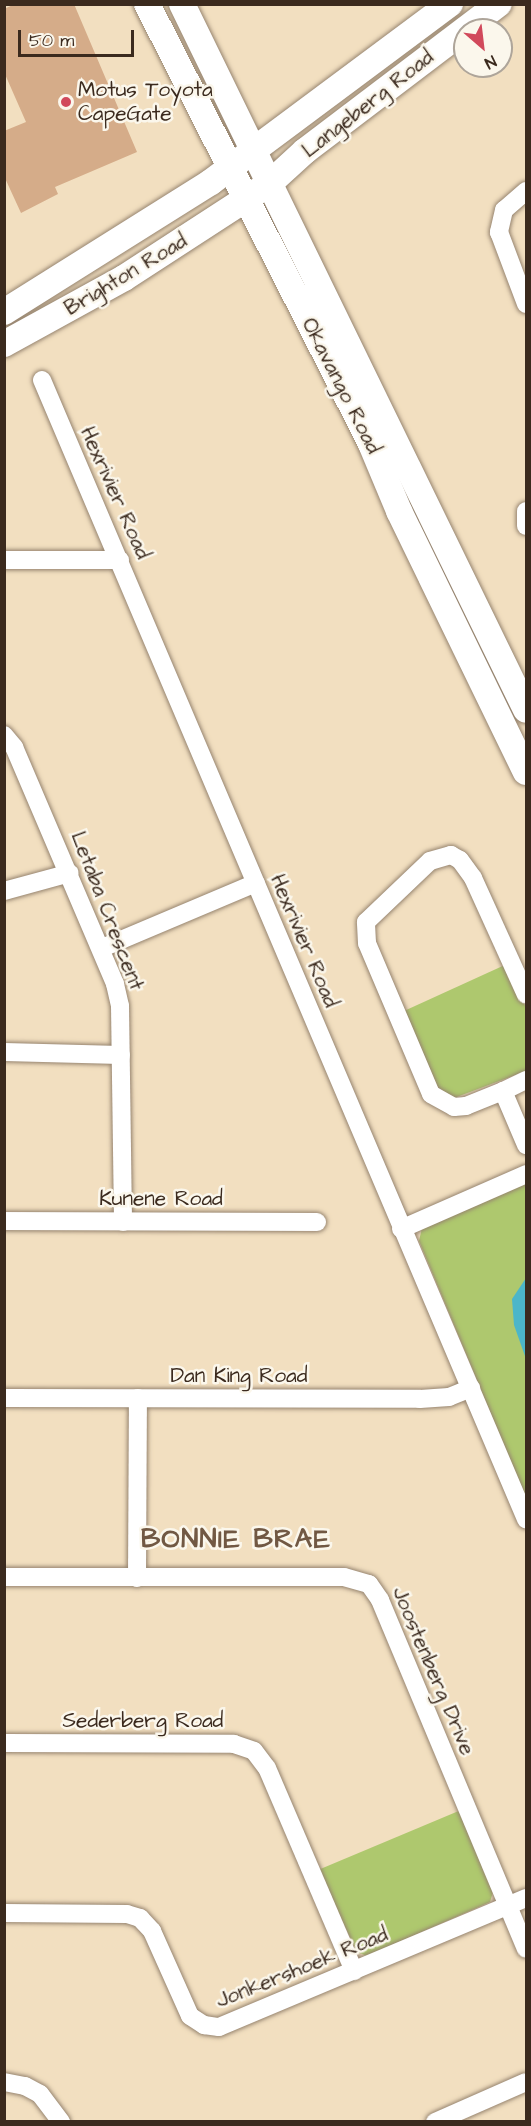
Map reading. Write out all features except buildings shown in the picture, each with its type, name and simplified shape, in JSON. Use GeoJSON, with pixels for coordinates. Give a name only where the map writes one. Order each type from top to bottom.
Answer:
{"type":"FeatureCollection","features":[{"type":"Feature","properties":{"kind":"main road","name":"Okavango Road"},"geometry":{"type":"LineString","coordinates":[[147,4],[245,201],[371,444],[404,522],[526,772]]}},
{"type":"Feature","properties":{"kind":"main road","name":"Okavango Road"},"geometry":{"type":"LineString","coordinates":[[182,4],[526,710]]}},
{"type":"Feature","properties":{"kind":"main road","name":"Langeberg Road"},"geometry":{"type":"LineString","coordinates":[[230,169],[450,4]]}},
{"type":"Feature","properties":{"kind":"main road","name":"Langeberg Road"},"geometry":{"type":"LineString","coordinates":[[245,201],[269,184],[305,151],[499,4]]}},
{"type":"Feature","properties":{"kind":"main road","name":"Brighton Road"},"geometry":{"type":"LineString","coordinates":[[4,312],[144,227],[230,169]]}},
{"type":"Feature","properties":{"kind":"main road","name":"Brighton Road"},"geometry":{"type":"LineString","coordinates":[[4,344],[124,278],[245,201]]}},
{"type":"Feature","properties":{"kind":"street"},"geometry":{"type":"LineString","coordinates":[[526,191],[504,210],[499,232],[526,304]]}},
{"type":"Feature","properties":{"kind":"street","name":"Hexrivier Road"},"geometry":{"type":"LineString","coordinates":[[42,380],[120,560],[400,1229],[526,1519]]}},
{"type":"Feature","properties":{"kind":"street"},"geometry":{"type":"LineString","coordinates":[[526,511],[526,526]]}},
{"type":"Feature","properties":{"kind":"street"},"geometry":{"type":"LineString","coordinates":[[4,560],[120,560]]}},
{"type":"Feature","properties":{"kind":"street","name":"Letaba Crescent"},"geometry":{"type":"LineString","coordinates":[[4,735],[15,747],[70,873],[102,948],[120,1006],[123,1222]]}},
{"type":"Feature","properties":{"kind":"street"},"geometry":{"type":"LineString","coordinates":[[526,995],[473,878],[460,860],[451,855],[430,861],[366,922],[367,943],[431,1094],[454,1107],[466,1106],[526,1080]]}},
{"type":"Feature","properties":{"kind":"street"},"geometry":{"type":"LineString","coordinates":[[4,891],[70,873]]}},
{"type":"Feature","properties":{"kind":"street"},"geometry":{"type":"LineString","coordinates":[[102,948],[255,883]]}},
{"type":"Feature","properties":{"kind":"street"},"geometry":{"type":"LineString","coordinates":[[4,1052],[121,1054]]}},
{"type":"Feature","properties":{"kind":"street"},"geometry":{"type":"LineString","coordinates":[[503,1091],[526,1145]]}},
{"type":"Feature","properties":{"kind":"street"},"geometry":{"type":"LineString","coordinates":[[400,1229],[526,1174]]}},
{"type":"Feature","properties":{"kind":"street","name":"Kunene Road"},"geometry":{"type":"LineString","coordinates":[[4,1221],[317,1222]]}},
{"type":"Feature","properties":{"kind":"street","name":"Dan King Road"},"geometry":{"type":"LineString","coordinates":[[4,1398],[420,1399],[449,1397],[471,1388]]}},
{"type":"Feature","properties":{"kind":"street"},"geometry":{"type":"LineString","coordinates":[[137,1578],[138,1398]]}},
{"type":"Feature","properties":{"kind":"street","name":"Joostenberg Drive"},"geometry":{"type":"LineString","coordinates":[[4,1577],[344,1577],[369,1584],[380,1600],[526,1949]]}},
{"type":"Feature","properties":{"kind":"street","name":"Sederberg Road"},"geometry":{"type":"LineString","coordinates":[[4,1743],[234,1744],[254,1751],[267,1768],[354,1971]]}},
{"type":"Feature","properties":{"kind":"street","name":"Jonkershoek Road"},"geometry":{"type":"LineString","coordinates":[[4,1913],[121,1913],[140,1918],[152,1931],[186,2009],[196,2021],[211,2027],[226,2026],[526,1898]]}},
{"type":"Feature","properties":{"kind":"street"},"geometry":{"type":"LineString","coordinates":[[4,2082],[25,2086],[40,2094],[61,2121]]}},
{"type":"Feature","properties":{"kind":"street"},"geometry":{"type":"LineString","coordinates":[[435,2121],[526,2082]]}},
{"type":"Feature","properties":{"kind":"green space"},"geometry":{"type":"Polygon","coordinates":[[[507,964],[526,1008],[526,1071],[454,1098],[436,1086],[404,1011],[507,964]]]}},
{"type":"Feature","properties":{"kind":"green space"},"geometry":{"type":"Polygon","coordinates":[[[526,1180],[526,1498],[419,1241],[422,1228],[526,1180]]]}},
{"type":"Feature","properties":{"kind":"green space"},"geometry":{"type":"Polygon","coordinates":[[[461,1810],[493,1892],[490,1902],[367,1956],[357,1952],[318,1870],[461,1810]]]}},
{"type":"Feature","properties":{"kind":"water"},"geometry":{"type":"Polygon","coordinates":[[[526,1278],[526,1359],[514,1325],[512,1299],[526,1278]]]}},
{"type":"Feature","properties":{"kind":"place","name":"Motus Toyota CapeGate"},"geometry":{"type":"Point","coordinates":[66,102]}},
{"type":"Feature","properties":{"kind":"district","name":"BONNIE BRAE"},"geometry":{"type":"Point","coordinates":[236,1540]}}]}
